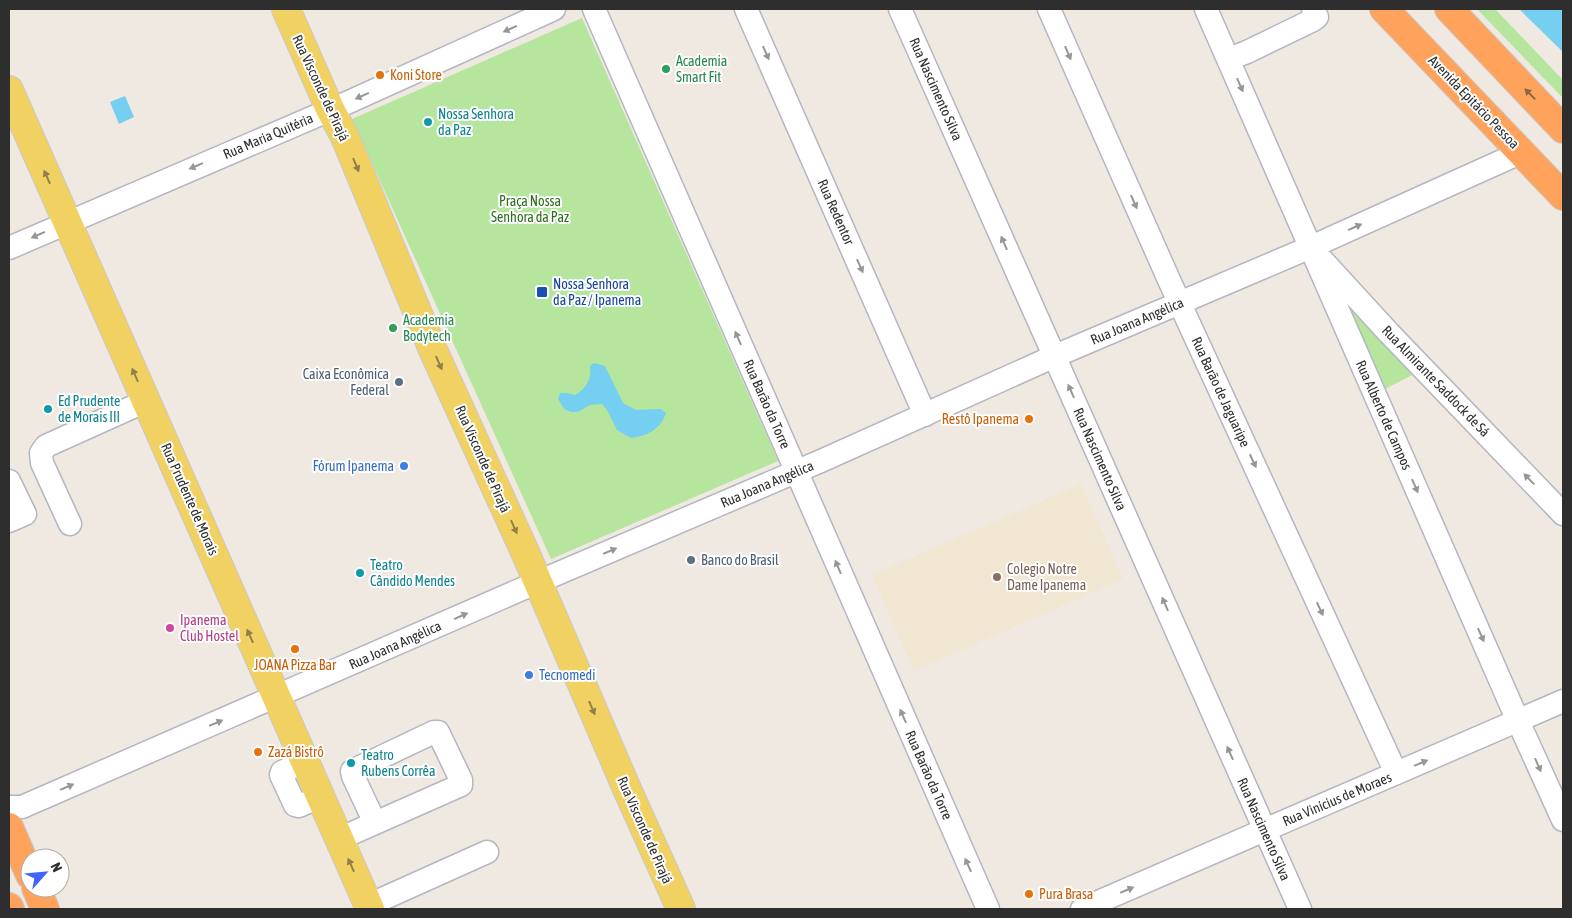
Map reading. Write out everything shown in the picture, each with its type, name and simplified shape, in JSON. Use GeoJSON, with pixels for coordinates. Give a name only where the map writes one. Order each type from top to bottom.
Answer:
{"type":"FeatureCollection","features":[{"type":"Feature","properties":{"kind":"highway"},"geometry":{"type":"LineString","coordinates":[[1448,9],[1563,129]]}},
{"type":"Feature","properties":{"kind":"highway","name":"Avenida Epitácio Pessoa"},"geometry":{"type":"LineString","coordinates":[[1392,14],[1563,196]]}},
{"type":"Feature","properties":{"kind":"highway"},"geometry":{"type":"LineString","coordinates":[[9,827],[20,852]]}},
{"type":"Feature","properties":{"kind":"main road","name":"Rua Visconde de Pirajá"},"geometry":{"type":"LineString","coordinates":[[286,9],[330,109],[345,137],[433,350],[538,582],[680,909]]}},
{"type":"Feature","properties":{"kind":"main road","name":"Rua Prudente de Morais"},"geometry":{"type":"LineString","coordinates":[[9,90],[370,907]]}},
{"type":"Feature","properties":{"kind":"street","name":"Rua Maria Quitéria"},"geometry":{"type":"LineString","coordinates":[[9,248],[330,109],[554,9]]}},
{"type":"Feature","properties":{"kind":"street","name":"Rua Barão da Torre"},"geometry":{"type":"LineString","coordinates":[[594,9],[988,909]]}},
{"type":"Feature","properties":{"kind":"street","name":"Rua Redentor"},"geometry":{"type":"LineString","coordinates":[[746,9],[925,415]]}},
{"type":"Feature","properties":{"kind":"street","name":"Rua Nascimento Silva"},"geometry":{"type":"LineString","coordinates":[[900,9],[1300,909]]}},
{"type":"Feature","properties":{"kind":"street","name":"Rua Barão de Jaguaripe"},"geometry":{"type":"LineString","coordinates":[[1049,9],[1180,304],[1396,774]]}},
{"type":"Feature","properties":{"kind":"street","name":"Rua Alberto de Campos"},"geometry":{"type":"LineString","coordinates":[[1206,9],[1563,820]]}},
{"type":"Feature","properties":{"kind":"street"},"geometry":{"type":"LineString","coordinates":[[1228,59],[1247,52],[1313,20],[1317,17],[1313,9]]}},
{"type":"Feature","properties":{"kind":"street","name":"Rua Joana Angélica"},"geometry":{"type":"LineString","coordinates":[[9,807],[22,807],[797,471],[1055,356],[1311,247],[1522,152]]}},
{"type":"Feature","properties":{"kind":"street","name":"Rua Almirante Saddock de Sá"},"geometry":{"type":"LineString","coordinates":[[1311,247],[1563,514]]}},
{"type":"Feature","properties":{"kind":"street"},"geometry":{"type":"LineString","coordinates":[[1343,320],[1366,307]]}},
{"type":"Feature","properties":{"kind":"street"},"geometry":{"type":"LineString","coordinates":[[70,524],[42,463],[41,453],[46,446],[146,401]]}},
{"type":"Feature","properties":{"kind":"street"},"geometry":{"type":"LineString","coordinates":[[9,481],[25,514],[9,522]]}},
{"type":"Feature","properties":{"kind":"street","name":"Rua Vinícius de Moraes"},"geometry":{"type":"LineString","coordinates":[[1082,909],[1563,701]]}},
{"type":"Feature","properties":{"kind":"street"},"geometry":{"type":"LineString","coordinates":[[339,840],[461,785],[461,780],[438,732],[434,732],[352,771],[375,823]]}},
{"type":"Feature","properties":{"kind":"street"},"geometry":{"type":"LineString","coordinates":[[370,907],[487,852]]}},
{"type":"Feature","properties":{"kind":"shaded area","name":"Colegio Notre Dame Ipanema"},"geometry":{"type":"Polygon","coordinates":[[[1081,484],[1123,579],[914,671],[872,575],[1081,484]]]}},
{"type":"Feature","properties":{"kind":"green space"},"geometry":{"type":"Polygon","coordinates":[[[1477,9],[1495,9],[1563,80],[1563,98],[1477,9]]]}},
{"type":"Feature","properties":{"kind":"green space","name":"Praça Nossa Senhora da Paz"},"geometry":{"type":"Polygon","coordinates":[[[582,18],[778,461],[551,559],[352,119],[582,18]]]}},
{"type":"Feature","properties":{"kind":"green space"},"geometry":{"type":"Polygon","coordinates":[[[1349,301],[1418,372],[1385,389],[1344,303],[1349,301]]]}},
{"type":"Feature","properties":{"kind":"water"},"geometry":{"type":"Polygon","coordinates":[[[1519,9],[1563,9],[1563,52],[1519,9]]]}},
{"type":"Feature","properties":{"kind":"water"},"geometry":{"type":"Polygon","coordinates":[[[125,96],[134,117],[119,124],[110,102],[125,96]]]}},
{"type":"Feature","properties":{"kind":"water"},"geometry":{"type":"Polygon","coordinates":[[[594,363],[605,366],[623,403],[636,410],[661,409],[666,413],[657,428],[648,434],[631,438],[617,430],[602,404],[590,405],[578,412],[564,409],[558,399],[560,393],[575,395],[582,390],[589,379],[590,366],[594,363]]]}},
{"type":"Feature","properties":{"kind":"place","name":"Academia Smart Fit"},"geometry":{"type":"Point","coordinates":[666,69]}},
{"type":"Feature","properties":{"kind":"place","name":"Koni Store"},"geometry":{"type":"Point","coordinates":[380,75]}},
{"type":"Feature","properties":{"kind":"place","name":"Nossa Senhora da Paz"},"geometry":{"type":"Point","coordinates":[428,122]}},
{"type":"Feature","properties":{"kind":"place","name":"Nossa Senhora da Paz / Ipanema"},"geometry":{"type":"Point","coordinates":[542,292]}},
{"type":"Feature","properties":{"kind":"place","name":"Academia Bodytech"},"geometry":{"type":"Point","coordinates":[393,328]}},
{"type":"Feature","properties":{"kind":"place","name":"Caixa Econômica Federal"},"geometry":{"type":"Point","coordinates":[399,382]}},
{"type":"Feature","properties":{"kind":"place","name":"Ed Prudente de Morais III"},"geometry":{"type":"Point","coordinates":[48,409]}},
{"type":"Feature","properties":{"kind":"place","name":"Restô Ipanema"},"geometry":{"type":"Point","coordinates":[1029,419]}},
{"type":"Feature","properties":{"kind":"place","name":"Fórum Ipanema"},"geometry":{"type":"Point","coordinates":[404,466]}},
{"type":"Feature","properties":{"kind":"place","name":"Banco do Brasil"},"geometry":{"type":"Point","coordinates":[691,560]}},
{"type":"Feature","properties":{"kind":"place","name":"Teatro Cândido Mendes"},"geometry":{"type":"Point","coordinates":[360,573]}},
{"type":"Feature","properties":{"kind":"place","name":"Colegio Notre Dame Ipanema"},"geometry":{"type":"Point","coordinates":[997,577]}},
{"type":"Feature","properties":{"kind":"place","name":"Ipanema Club Hostel"},"geometry":{"type":"Point","coordinates":[170,628]}},
{"type":"Feature","properties":{"kind":"place","name":"JOANA Pizza Bar"},"geometry":{"type":"Point","coordinates":[295,649]}},
{"type":"Feature","properties":{"kind":"place","name":"Tecnomedi"},"geometry":{"type":"Point","coordinates":[529,675]}},
{"type":"Feature","properties":{"kind":"place","name":"Zazá Bistrô"},"geometry":{"type":"Point","coordinates":[258,752]}},
{"type":"Feature","properties":{"kind":"place","name":"Teatro Rubens Corrêa"},"geometry":{"type":"Point","coordinates":[351,763]}},
{"type":"Feature","properties":{"kind":"place","name":"Pura Brasa"},"geometry":{"type":"Point","coordinates":[1029,894]}}]}
